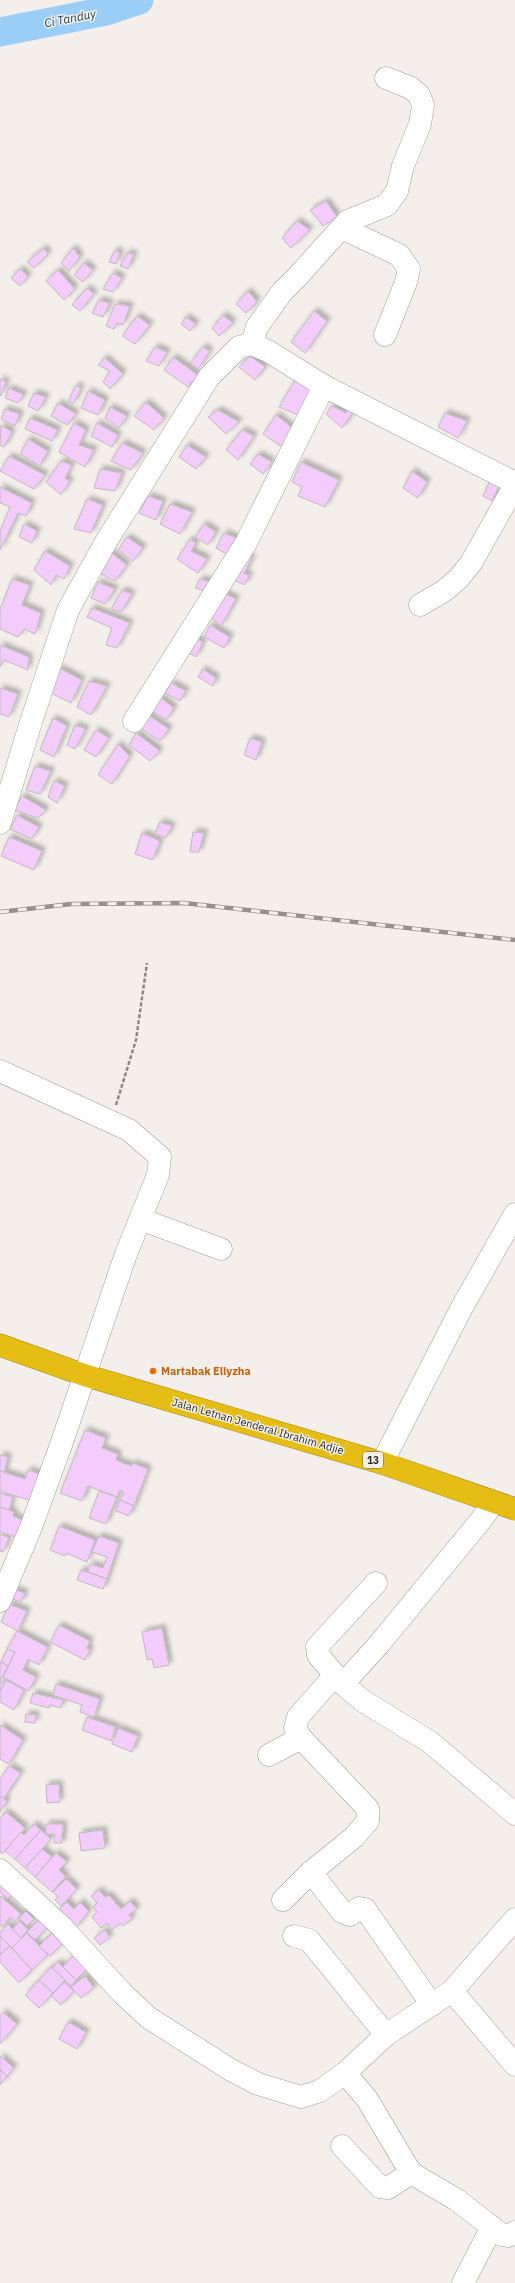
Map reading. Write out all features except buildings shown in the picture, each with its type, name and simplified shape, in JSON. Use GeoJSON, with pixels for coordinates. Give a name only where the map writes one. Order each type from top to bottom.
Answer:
{"type":"FeatureCollection","features":[{"type":"Feature","properties":{"kind":"highway","name":"Jalan Letnan Jenderal Ibrahim Adjie"},"geometry":{"type":"LineString","coordinates":[[0,1345],[84,1375],[382,1463],[515,1509]]}},
{"type":"Feature","properties":{"kind":"street"},"geometry":{"type":"LineString","coordinates":[[252,344],[257,327],[282,292],[348,221],[386,204],[393,199],[420,124],[423,105],[419,95],[411,88],[386,78]]}},
{"type":"Feature","properties":{"kind":"street"},"geometry":{"type":"LineString","coordinates":[[342,228],[399,255],[409,269],[406,282],[384,335]]}},
{"type":"Feature","properties":{"kind":"street"},"geometry":{"type":"LineString","coordinates":[[0,823],[33,715],[68,610],[107,540],[209,377],[239,347],[252,344],[268,351],[324,386],[515,484],[471,563],[459,578],[444,591],[420,605]]}},
{"type":"Feature","properties":{"kind":"street"},"geometry":{"type":"LineString","coordinates":[[134,721],[246,543],[324,386]]}},
{"type":"Feature","properties":{"kind":"street"},"geometry":{"type":"LineString","coordinates":[[0,1070],[129,1130],[160,1157],[158,1174],[140,1219],[84,1375],[37,1512],[0,1601]]}},
{"type":"Feature","properties":{"kind":"street"},"geometry":{"type":"LineString","coordinates":[[382,1463],[461,1309],[515,1214]]}},
{"type":"Feature","properties":{"kind":"street"},"geometry":{"type":"LineString","coordinates":[[140,1219],[222,1249]]}},
{"type":"Feature","properties":{"kind":"street"},"geometry":{"type":"LineString","coordinates":[[283,1900],[311,1872],[354,1838],[365,1827],[369,1816],[368,1809],[301,1738],[295,1728],[298,1717],[380,1643],[481,1520],[494,1502]]}},
{"type":"Feature","properties":{"kind":"street"},"geometry":{"type":"LineString","coordinates":[[376,1583],[317,1647],[318,1655],[339,1680],[363,1701],[425,1739],[515,1814]]}},
{"type":"Feature","properties":{"kind":"street"},"geometry":{"type":"LineString","coordinates":[[269,1755],[301,1738]]}},
{"type":"Feature","properties":{"kind":"street"},"geometry":{"type":"LineString","coordinates":[[0,1870],[61,1926],[123,1994],[149,2018],[231,2070],[258,2084],[301,2097],[320,2091],[345,2073],[386,2035],[452,1990],[515,1919]]}},
{"type":"Feature","properties":{"kind":"street"},"geometry":{"type":"LineString","coordinates":[[311,1872],[342,1912],[350,1915],[359,1908],[365,1909],[432,2005]]}},
{"type":"Feature","properties":{"kind":"street"},"geometry":{"type":"LineString","coordinates":[[294,1936],[309,1940],[386,2035]]}},
{"type":"Feature","properties":{"kind":"street"},"geometry":{"type":"LineString","coordinates":[[452,1990],[515,2066]]}},
{"type":"Feature","properties":{"kind":"street"},"geometry":{"type":"LineString","coordinates":[[345,2073],[367,2099],[411,2173],[457,2200],[502,2235],[508,2236],[515,2232]]}},
{"type":"Feature","properties":{"kind":"street"},"geometry":{"type":"LineString","coordinates":[[342,2146],[380,2187],[388,2188],[411,2173]]}},
{"type":"Feature","properties":{"kind":"street"},"geometry":{"type":"LineString","coordinates":[[463,2283],[492,2227]]}},
{"type":"Feature","properties":{"kind":"path"},"geometry":{"type":"LineString","coordinates":[[111,1121],[136,1040],[147,963]]}},
{"type":"Feature","properties":{"kind":"waterway","name":"Ci Tanduy"},"geometry":{"type":"LineString","coordinates":[[0,32],[106,11],[139,0]]}},
{"type":"Feature","properties":{"kind":"railway"},"geometry":{"type":"LineString","coordinates":[[0,912],[71,904],[184,903],[515,940]]}},
{"type":"Feature","properties":{"kind":"place","name":"Martabak Ellyzha"},"geometry":{"type":"Point","coordinates":[153,1371]}}]}
